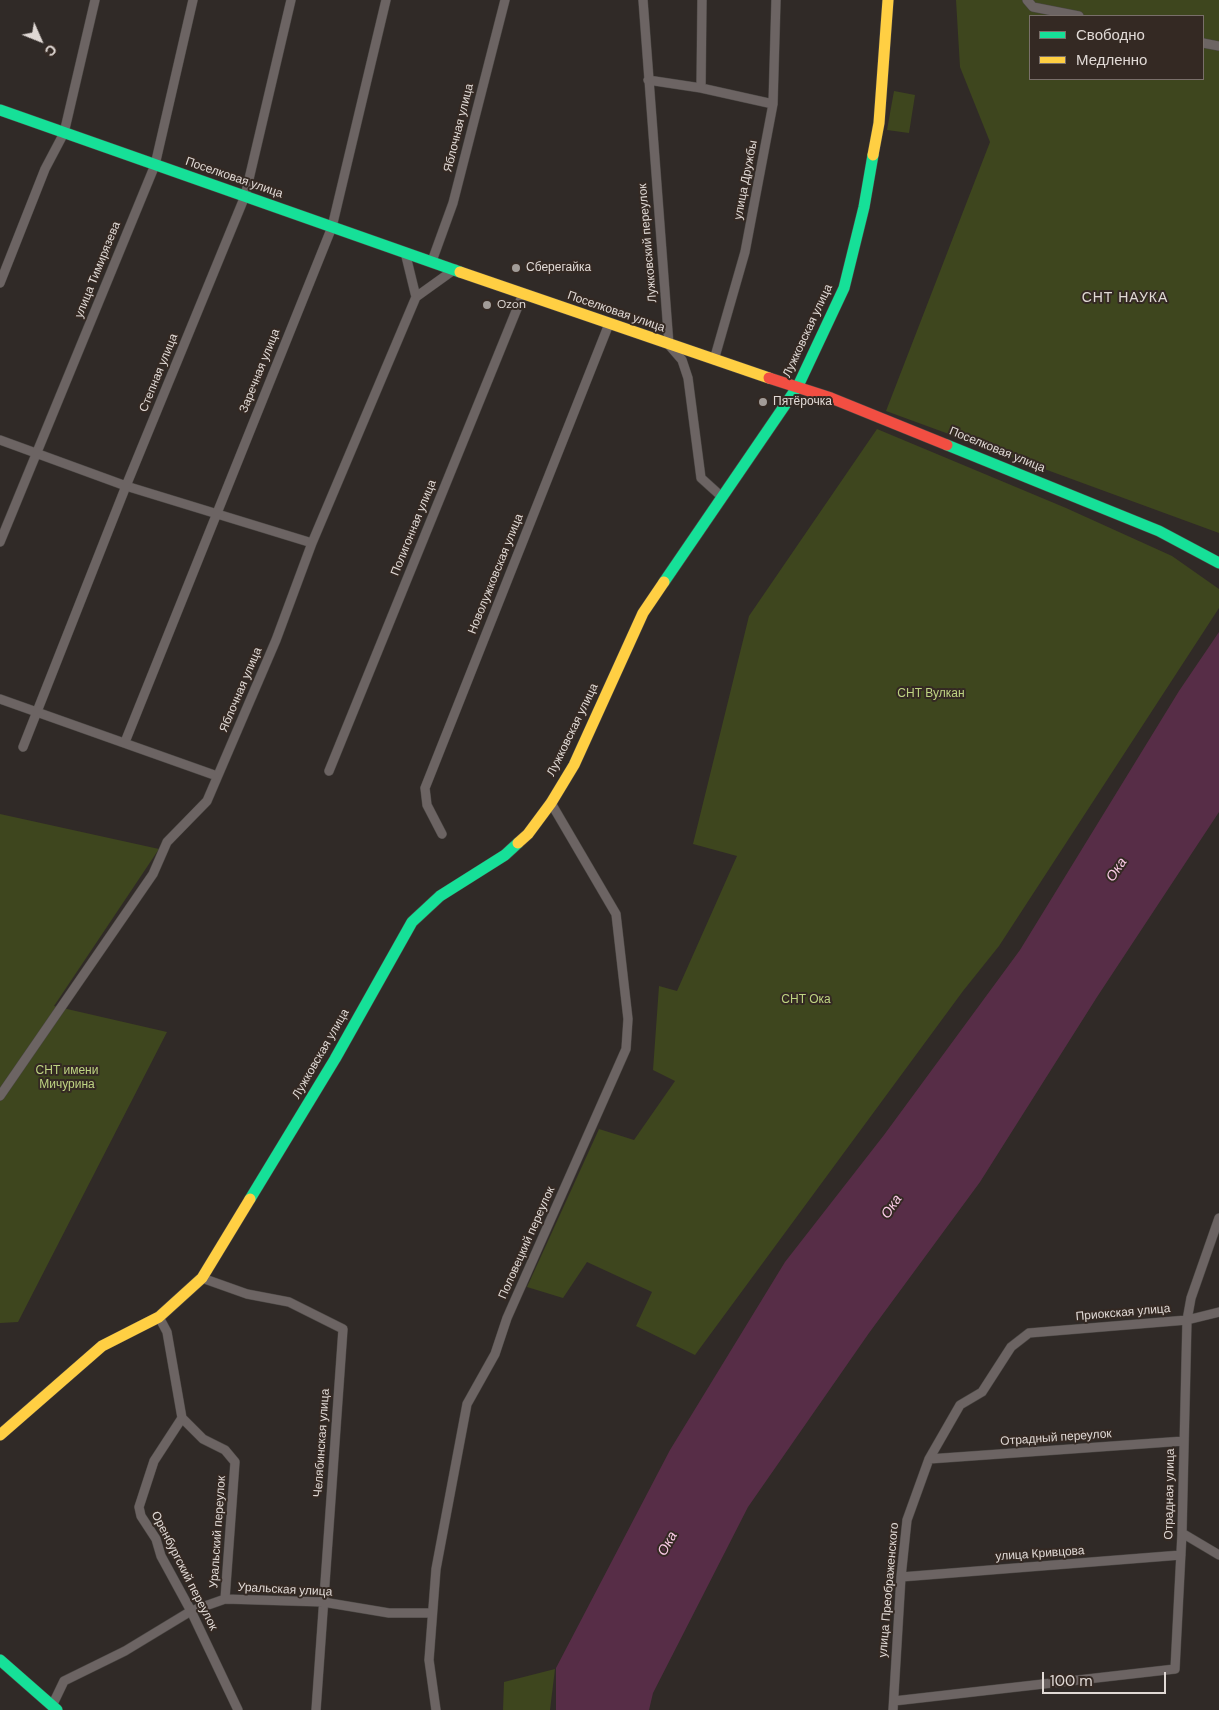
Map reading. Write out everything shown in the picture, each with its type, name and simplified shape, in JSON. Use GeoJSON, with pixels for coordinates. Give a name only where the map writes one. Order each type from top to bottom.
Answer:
{"type":"FeatureCollection","features":[{"type":"Feature","properties":{"kind":"main road","name":"Лужковская улица"},"geometry":{"type":"LineString","coordinates":[[0,1435],[102,1346],[159,1317],[202,1278],[335,1059],[412,922],[440,896],[505,855],[528,834],[551,803],[574,765],[644,613],[798,386],[844,288],[864,207],[879,123],[888,0]]}},
{"type":"Feature","properties":{"kind":"main road","name":"Поселковая улица"},"geometry":{"type":"LineString","coordinates":[[0,110],[669,345],[798,386],[881,417],[1159,532],[1217,562]]}},
{"type":"Feature","properties":{"kind":"main road"},"geometry":{"type":"LineString","coordinates":[[0,1660],[55,1708]]}},
{"type":"Feature","properties":{"kind":"street"},"geometry":{"type":"LineString","coordinates":[[0,283],[44,169],[64,133],[95,0]]}},
{"type":"Feature","properties":{"kind":"street","name":"улица Тимирязева"},"geometry":{"type":"LineString","coordinates":[[0,542],[155,165],[193,0]]}},
{"type":"Feature","properties":{"kind":"street","name":"Степная улица"},"geometry":{"type":"LineString","coordinates":[[23,747],[126,486],[245,196],[291,0]]}},
{"type":"Feature","properties":{"kind":"street","name":"Заречная улица"},"geometry":{"type":"LineString","coordinates":[[125,742],[332,227],[386,0]]}},
{"type":"Feature","properties":{"kind":"street","name":"Яблочная улица"},"geometry":{"type":"LineString","coordinates":[[432,261],[453,202],[505,0]]}},
{"type":"Feature","properties":{"kind":"street","name":"Лужковский переулок"},"geometry":{"type":"LineString","coordinates":[[643,0],[669,345]]}},
{"type":"Feature","properties":{"kind":"street"},"geometry":{"type":"LineString","coordinates":[[701,88],[702,0]]}},
{"type":"Feature","properties":{"kind":"street","name":"улица Дружбы"},"geometry":{"type":"LineString","coordinates":[[714,360],[745,252],[772,104],[776,0]]}},
{"type":"Feature","properties":{"kind":"street"},"geometry":{"type":"LineString","coordinates":[[1027,0],[1033,6],[1074,15]]}},
{"type":"Feature","properties":{"kind":"street"},"geometry":{"type":"LineString","coordinates":[[1204,43],[1219,46]]}},
{"type":"Feature","properties":{"kind":"street"},"geometry":{"type":"LineString","coordinates":[[648,80],[701,88],[772,104]]}},
{"type":"Feature","properties":{"kind":"street"},"geometry":{"type":"LineString","coordinates":[[405,252],[416,297],[455,270]]}},
{"type":"Feature","properties":{"kind":"street","name":"Полигонная улица"},"geometry":{"type":"LineString","coordinates":[[329,771],[523,294]]}},
{"type":"Feature","properties":{"kind":"street","name":"Яблочная улица"},"geometry":{"type":"LineString","coordinates":[[0,1096],[153,874],[167,842],[207,801],[276,640],[312,543],[416,297]]}},
{"type":"Feature","properties":{"kind":"street","name":"Новолужковская улица"},"geometry":{"type":"LineString","coordinates":[[442,834],[427,805],[425,788],[609,324]]}},
{"type":"Feature","properties":{"kind":"street"},"geometry":{"type":"LineString","coordinates":[[669,345],[682,360],[688,378],[700,478],[722,497]]}},
{"type":"Feature","properties":{"kind":"street"},"geometry":{"type":"LineString","coordinates":[[0,440],[126,486],[312,543]]}},
{"type":"Feature","properties":{"kind":"street"},"geometry":{"type":"LineString","coordinates":[[0,699],[217,776]]}},
{"type":"Feature","properties":{"kind":"street","name":"Половецкий переулок"},"geometry":{"type":"LineString","coordinates":[[436,1710],[428,1660],[436,1569],[467,1404],[495,1354],[507,1318],[626,1049],[628,1019],[616,914],[551,803]]}},
{"type":"Feature","properties":{"kind":"street","name":"Отрадная улица"},"geometry":{"type":"LineString","coordinates":[[893,1705],[1174,1669],[1182,1533],[1187,1320],[1191,1298],[1219,1218]]}},
{"type":"Feature","properties":{"kind":"street","name":"Челябинская улица"},"geometry":{"type":"LineString","coordinates":[[202,1278],[247,1294],[289,1302],[343,1329],[316,1710]]}},
{"type":"Feature","properties":{"kind":"street","name":"Приокская улица"},"geometry":{"type":"LineString","coordinates":[[1029,1333],[1187,1320],[1219,1312]]}},
{"type":"Feature","properties":{"kind":"street"},"geometry":{"type":"LineString","coordinates":[[159,1317],[167,1332],[182,1418]]}},
{"type":"Feature","properties":{"kind":"street","name":"улица Преображенского"},"geometry":{"type":"LineString","coordinates":[[893,1705],[901,1577],[907,1520],[929,1460],[960,1405],[982,1392],[1011,1347],[1029,1333]]}},
{"type":"Feature","properties":{"kind":"street","name":"Уральский переулок"},"geometry":{"type":"LineString","coordinates":[[182,1418],[203,1439],[226,1450],[235,1462],[225,1599]]}},
{"type":"Feature","properties":{"kind":"street","name":"Оренбургский переулок"},"geometry":{"type":"LineString","coordinates":[[182,1418],[154,1461],[139,1506],[141,1516],[156,1539],[161,1556],[192,1612],[238,1710]]}},
{"type":"Feature","properties":{"kind":"street","name":"Отрадный переулок"},"geometry":{"type":"LineString","coordinates":[[929,1460],[1184,1441]]}},
{"type":"Feature","properties":{"kind":"street"},"geometry":{"type":"LineString","coordinates":[[1182,1533],[1219,1555]]}},
{"type":"Feature","properties":{"kind":"street","name":"улица Кривцова"},"geometry":{"type":"LineString","coordinates":[[901,1577],[1181,1555]]}},
{"type":"Feature","properties":{"kind":"street","name":"Уральская улица"},"geometry":{"type":"LineString","coordinates":[[55,1708],[64,1681],[125,1651],[192,1612],[225,1599],[323,1602],[389,1613],[432,1613]]}},
{"type":"Feature","properties":{"kind":"green space"},"geometry":{"type":"Polygon","coordinates":[[[956,0],[1219,0],[1219,533],[886,411],[990,142],[960,67],[956,0]]]}},
{"type":"Feature","properties":{"kind":"green space"},"geometry":{"type":"Polygon","coordinates":[[[894,91],[915,95],[909,133],[887,130],[894,91]]]}},
{"type":"Feature","properties":{"kind":"green space","name":"СНТ Вулкан"},"geometry":{"type":"Polygon","coordinates":[[[877,429],[1066,508],[1172,556],[1219,589],[1219,608],[999,946],[963,991],[695,1355],[636,1326],[652,1292],[587,1262],[563,1298],[527,1287],[599,1129],[634,1140],[675,1081],[653,1070],[659,986],[677,991],[737,856],[693,844],[749,616],[877,429]]]}},
{"type":"Feature","properties":{"kind":"green space","name":"СНТ имени Мичурина"},"geometry":{"type":"Polygon","coordinates":[[[0,814],[159,849],[54,1006],[167,1032],[18,1322],[0,1323],[0,814]]]}},
{"type":"Feature","properties":{"kind":"green space"},"geometry":{"type":"Polygon","coordinates":[[[555,1669],[550,1710],[503,1710],[504,1682],[555,1669]]]}},
{"type":"Feature","properties":{"kind":"water","name":"Ока"},"geometry":{"type":"Polygon","coordinates":[[[1219,632],[1219,812],[1097,997],[980,1182],[869,1333],[748,1507],[653,1693],[649,1710],[556,1710],[556,1668],[670,1450],[785,1262],[884,1135],[1020,950],[1179,691],[1219,632]]]}},
{"type":"Feature","properties":{"kind":"traffic: fast"},"geometry":{"type":"LineString","coordinates":[[0,110],[460,272]]}},
{"type":"Feature","properties":{"kind":"traffic: fast"},"geometry":{"type":"LineString","coordinates":[[664,582],[798,386],[844,288],[864,207],[873,155]]}},
{"type":"Feature","properties":{"kind":"traffic: fast"},"geometry":{"type":"LineString","coordinates":[[947,445],[1159,531],[1219,563]]}},
{"type":"Feature","properties":{"kind":"traffic: fast"},"geometry":{"type":"LineString","coordinates":[[250,1199],[335,1059],[412,922],[440,896],[505,855],[518,843]]}},
{"type":"Feature","properties":{"kind":"traffic: fast"},"geometry":{"type":"LineString","coordinates":[[0,1660],[57,1710]]}},
{"type":"Feature","properties":{"kind":"traffic: slow"},"geometry":{"type":"LineString","coordinates":[[873,155],[879,123],[888,0]]}},
{"type":"Feature","properties":{"kind":"traffic: slow"},"geometry":{"type":"LineString","coordinates":[[460,272],[769,378]]}},
{"type":"Feature","properties":{"kind":"traffic: slow"},"geometry":{"type":"LineString","coordinates":[[518,843],[528,834],[551,803],[574,765],[643,613],[664,582]]}},
{"type":"Feature","properties":{"kind":"traffic: slow"},"geometry":{"type":"LineString","coordinates":[[0,1435],[102,1346],[159,1317],[202,1278],[250,1199]]}},
{"type":"Feature","properties":{"kind":"traffic: jam"},"geometry":{"type":"LineString","coordinates":[[769,378],[831,398],[947,445]]}},
{"type":"Feature","properties":{"kind":"place","name":"Сберегайка"},"geometry":{"type":"Point","coordinates":[516,268]}},
{"type":"Feature","properties":{"kind":"place","name":"Ozon"},"geometry":{"type":"Point","coordinates":[487,305]}},
{"type":"Feature","properties":{"kind":"place","name":"Пятёрочка"},"geometry":{"type":"Point","coordinates":[763,402]}},
{"type":"Feature","properties":{"kind":"district","name":"СНТ НАУКА"},"geometry":{"type":"Point","coordinates":[1125,298]}},
{"type":"Feature","properties":{"kind":"park label","name":"СНТ Ока"},"geometry":{"type":"Point","coordinates":[806,1000]}}]}
